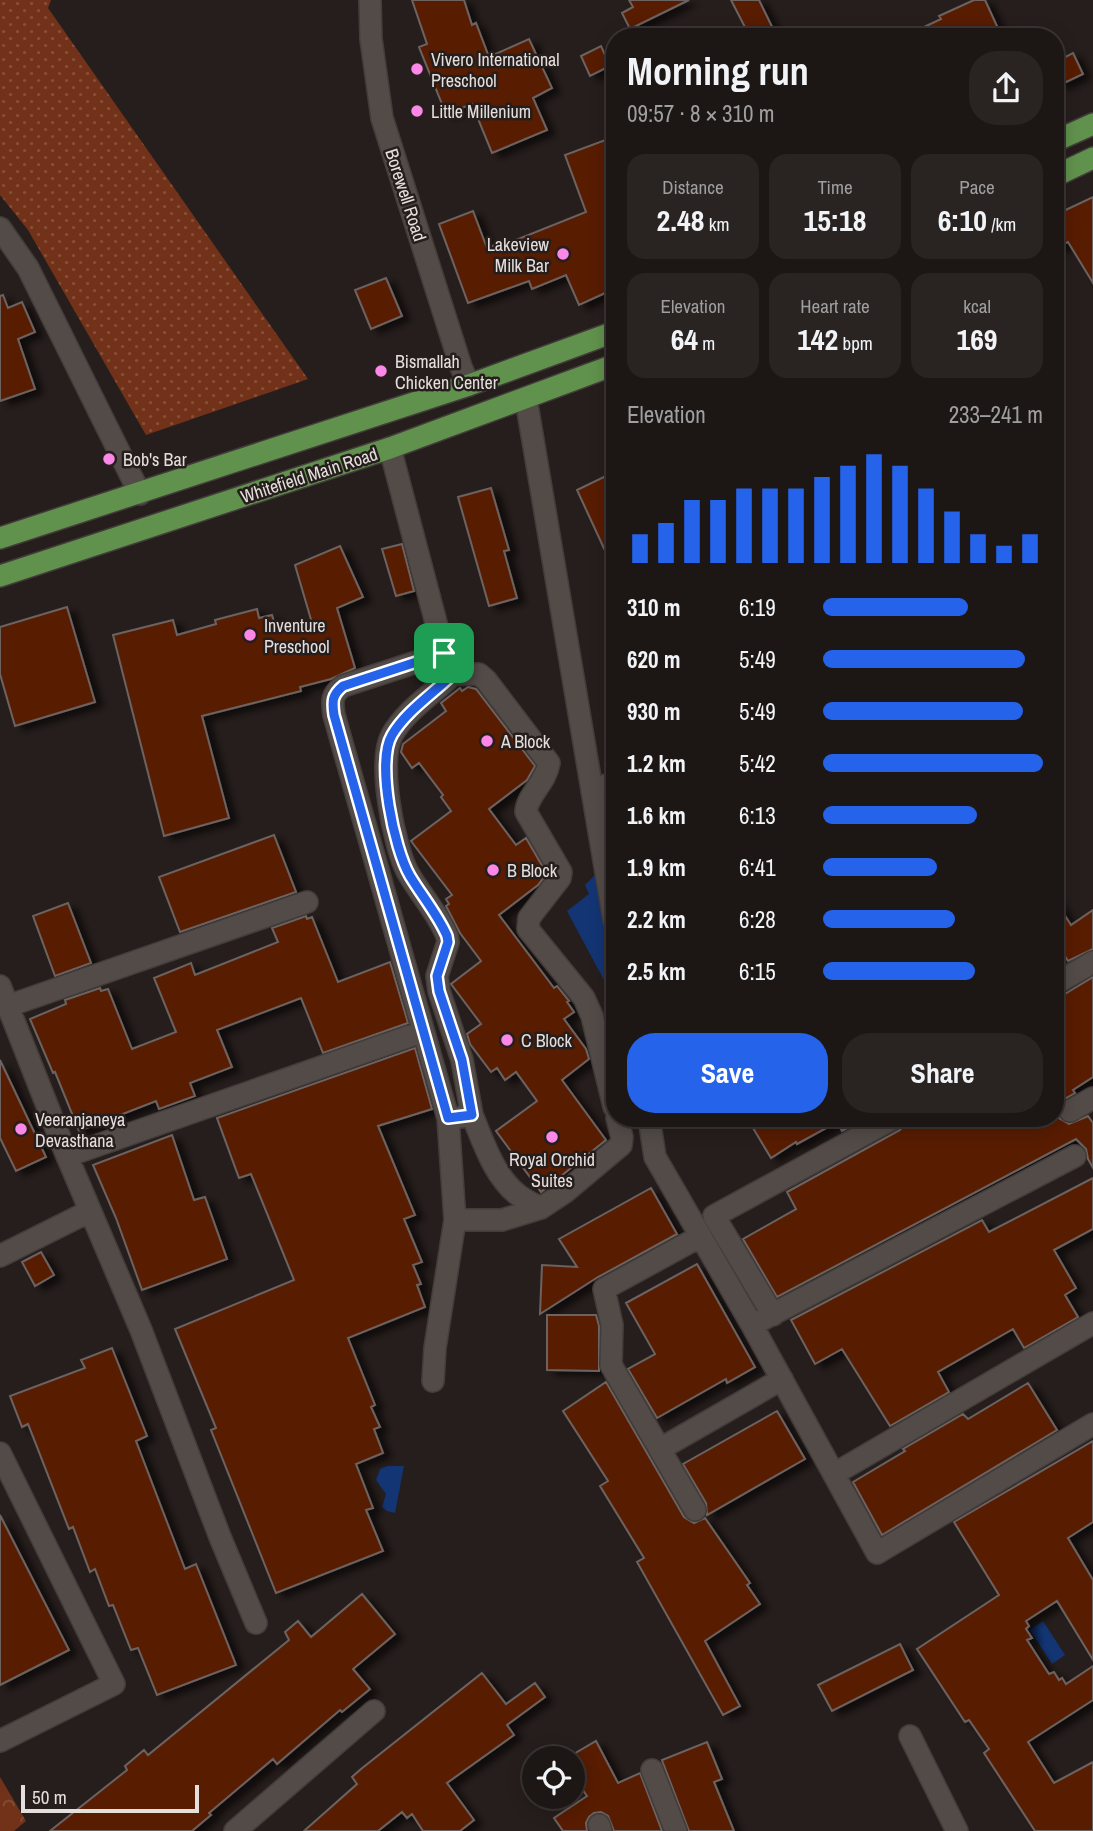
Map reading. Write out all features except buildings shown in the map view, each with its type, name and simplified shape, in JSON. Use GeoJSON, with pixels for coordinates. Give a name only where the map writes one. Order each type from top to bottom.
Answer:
{"type":"FeatureCollection","features":[{"type":"Feature","properties":{"kind":"main road"},"geometry":{"type":"LineString","coordinates":[[1064,137],[1093,124]]}},
{"type":"Feature","properties":{"kind":"main road"},"geometry":{"type":"LineString","coordinates":[[1064,172],[1093,158]]}},
{"type":"Feature","properties":{"kind":"main road","name":"Whitefield Main Road"},"geometry":{"type":"LineString","coordinates":[[0,538],[469,385],[606,335]]}},
{"type":"Feature","properties":{"kind":"main road","name":"Whitefield Main Road"},"geometry":{"type":"LineString","coordinates":[[0,576],[390,448],[606,368]]}},
{"type":"Feature","properties":{"kind":"street","name":"Borewell Road"},"geometry":{"type":"LineString","coordinates":[[370,0],[371,39],[382,118],[469,385]]}},
{"type":"Feature","properties":{"kind":"street"},"geometry":{"type":"LineString","coordinates":[[0,228],[29,268],[140,494]]}},
{"type":"Feature","properties":{"kind":"street"},"geometry":{"type":"LineString","coordinates":[[526,399],[606,873]]}},
{"type":"Feature","properties":{"kind":"street"},"geometry":{"type":"LineString","coordinates":[[390,448],[444,653],[453,674]]}},
{"type":"Feature","properties":{"kind":"street"},"geometry":{"type":"LineString","coordinates":[[433,1381],[435,1348],[455,1220],[448,1118],[337,728],[332,699],[343,686],[444,653]]}},
{"type":"Feature","properties":{"kind":"street"},"geometry":{"type":"LineString","coordinates":[[541,1208],[522,1198],[511,1188],[485,1147],[472,1115],[462,1060],[439,991],[437,976],[448,942],[447,936],[401,858],[394,835],[385,765],[386,750],[392,734],[417,706],[453,674],[479,674],[486,680],[549,763],[544,782],[526,806],[526,812],[561,872],[560,878],[529,918],[528,929],[584,998],[592,1016],[606,1074]]}},
{"type":"Feature","properties":{"kind":"street"},"geometry":{"type":"LineString","coordinates":[[592,792],[606,786]]}},
{"type":"Feature","properties":{"kind":"street"},"geometry":{"type":"LineString","coordinates":[[256,1623],[141,1330],[5,1009],[307,902]]}},
{"type":"Feature","properties":{"kind":"street"},"geometry":{"type":"LineString","coordinates":[[1064,980],[1093,962]]}},
{"type":"Feature","properties":{"kind":"street"},"geometry":{"type":"LineString","coordinates":[[67,1156],[410,1036]]}},
{"type":"Feature","properties":{"kind":"street"},"geometry":{"type":"LineString","coordinates":[[1070,1111],[1093,1098]]}},
{"type":"Feature","properties":{"kind":"street"},"geometry":{"type":"LineString","coordinates":[[448,1118],[472,1115]]}},
{"type":"Feature","properties":{"kind":"street"},"geometry":{"type":"LineString","coordinates":[[455,1220],[502,1220],[541,1208],[621,1146],[619,1127]]}},
{"type":"Feature","properties":{"kind":"street"},"geometry":{"type":"LineString","coordinates":[[651,1127],[656,1157],[877,1553],[1093,1424]]}},
{"type":"Feature","properties":{"kind":"street"},"geometry":{"type":"LineString","coordinates":[[773,1315],[715,1216],[878,1127]]}},
{"type":"Feature","properties":{"kind":"street"},"geometry":{"type":"LineString","coordinates":[[752,1325],[1075,1156]]}},
{"type":"Feature","properties":{"kind":"street"},"geometry":{"type":"LineString","coordinates":[[0,1256],[90,1211]]}},
{"type":"Feature","properties":{"kind":"street"},"geometry":{"type":"LineString","coordinates":[[695,1510],[611,1365],[612,1325],[604,1289],[701,1236]]}},
{"type":"Feature","properties":{"kind":"street"},"geometry":{"type":"LineString","coordinates":[[834,1474],[1093,1322]]}},
{"type":"Feature","properties":{"kind":"street"},"geometry":{"type":"LineString","coordinates":[[660,1449],[782,1379]]}},
{"type":"Feature","properties":{"kind":"street"},"geometry":{"type":"LineString","coordinates":[[0,1452],[114,1684],[1,1741]]}},
{"type":"Feature","properties":{"kind":"street"},"geometry":{"type":"LineString","coordinates":[[234,1831],[373,1711]]}},
{"type":"Feature","properties":{"kind":"street"},"geometry":{"type":"LineString","coordinates":[[910,1736],[957,1831]]}},
{"type":"Feature","properties":{"kind":"street"},"geometry":{"type":"LineString","coordinates":[[652,1770],[676,1831]]}},
{"type":"Feature","properties":{"kind":"green space"},"geometry":{"type":"Polygon","coordinates":[[[0,0],[51,0],[48,8],[308,379],[146,435],[28,230],[0,195],[0,0]]]}},
{"type":"Feature","properties":{"kind":"green space"},"geometry":{"type":"Polygon","coordinates":[[[0,1777],[26,1821],[14,1831],[0,1831],[0,1777]]]}},
{"type":"Feature","properties":{"kind":"water"},"geometry":{"type":"Polygon","coordinates":[[[597,873],[606,923],[605,982],[567,911],[589,894],[585,885],[597,873]]]}},
{"type":"Feature","properties":{"kind":"water"},"geometry":{"type":"Polygon","coordinates":[[[387,1466],[404,1466],[395,1513],[382,1507],[386,1494],[376,1480],[380,1469],[387,1466]]]}},
{"type":"Feature","properties":{"kind":"water"},"geometry":{"type":"Polygon","coordinates":[[[1043,1621],[1065,1655],[1052,1664],[1030,1630],[1043,1621]]]}},
{"type":"Feature","properties":{"kind":"place","name":"Vivero International Preschool"},"geometry":{"type":"Point","coordinates":[417,69]}},
{"type":"Feature","properties":{"kind":"place","name":"Little Millenium"},"geometry":{"type":"Point","coordinates":[417,111]}},
{"type":"Feature","properties":{"kind":"place","name":"Lakeview Milk Bar"},"geometry":{"type":"Point","coordinates":[563,254]}},
{"type":"Feature","properties":{"kind":"place","name":"Bismallah Chicken Center"},"geometry":{"type":"Point","coordinates":[381,371]}},
{"type":"Feature","properties":{"kind":"place","name":"Bob's Bar"},"geometry":{"type":"Point","coordinates":[109,459]}},
{"type":"Feature","properties":{"kind":"place","name":"Inventure Preschool"},"geometry":{"type":"Point","coordinates":[250,635]}},
{"type":"Feature","properties":{"kind":"place","name":"A Block"},"geometry":{"type":"Point","coordinates":[487,741]}},
{"type":"Feature","properties":{"kind":"place","name":"B Block"},"geometry":{"type":"Point","coordinates":[493,870]}},
{"type":"Feature","properties":{"kind":"place","name":"C Block"},"geometry":{"type":"Point","coordinates":[507,1040]}},
{"type":"Feature","properties":{"kind":"place","name":"Veeranjaneya Devasthana"},"geometry":{"type":"Point","coordinates":[21,1129]}},
{"type":"Feature","properties":{"kind":"place","name":"Royal Orchid Suites"},"geometry":{"type":"Point","coordinates":[552,1137]}},
{"type":"Feature","properties":{"kind":"route"},"geometry":{"type":"LineString","coordinates":[[444,653],[453,674],[417,706],[392,734],[386,750],[385,765],[394,835],[401,858],[447,936],[448,942],[437,976],[439,991],[458,1044],[472,1115],[448,1118],[334,715],[332,699],[343,686],[444,653]]}}]}
